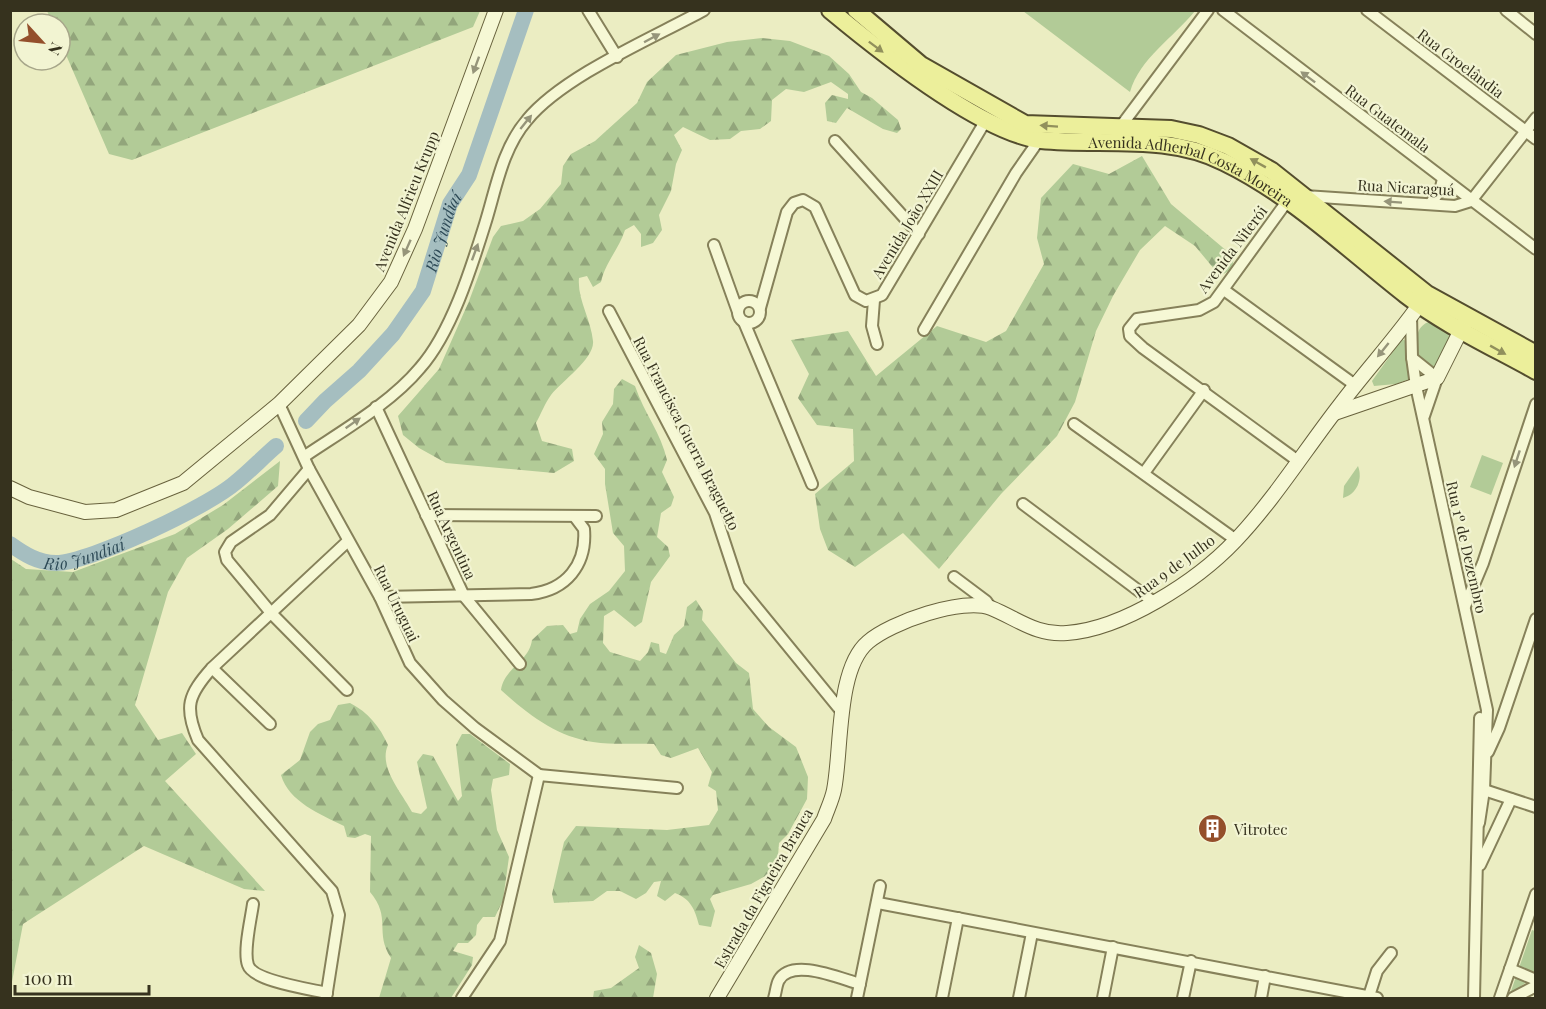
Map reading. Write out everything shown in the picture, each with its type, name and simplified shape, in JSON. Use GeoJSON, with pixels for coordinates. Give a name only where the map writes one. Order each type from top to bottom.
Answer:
{"type":"FeatureCollection","features":[{"type":"Feature","properties":{"kind":"main road","name":"Avenida Alfrieu Krupp"},"geometry":{"type":"LineString","coordinates":[[10,488],[29,497],[85,512],[116,510],[183,483],[279,404],[359,325],[392,282],[429,193],[496,10]]}},
{"type":"Feature","properties":{"kind":"main road","name":"Avenida Adherbal Costa Moreira"},"geometry":{"type":"LineString","coordinates":[[830,10],[914,75],[986,120],[1039,140],[1113,141],[1172,146],[1223,161],[1288,200],[1419,305],[1536,354]]}},
{"type":"Feature","properties":{"kind":"main road","name":"Avenida Adherbal Costa Moreira"},"geometry":{"type":"LineString","coordinates":[[856,10],[921,65],[1025,124],[1085,128],[1121,126],[1171,129],[1199,135],[1228,146],[1272,171],[1305,196],[1419,305]]}},
{"type":"Feature","properties":{"kind":"main road"},"geometry":{"type":"LineString","coordinates":[[1113,141],[1121,126]]}},
{"type":"Feature","properties":{"kind":"main road","name":"Rua 9 de Julho"},"geometry":{"type":"LineString","coordinates":[[991,608],[1036,630],[1047,633],[1069,633],[1119,622],[1155,603],[1236,540],[1419,305]]}},
{"type":"Feature","properties":{"kind":"main road","name":"Avenida Adherbal Costa Moreira"},"geometry":{"type":"LineString","coordinates":[[1464,323],[1536,371]]}},
{"type":"Feature","properties":{"kind":"main road"},"geometry":{"type":"LineString","coordinates":[[1333,413],[1437,378],[1464,323]]}},
{"type":"Feature","properties":{"kind":"main road"},"geometry":{"type":"LineString","coordinates":[[1355,385],[1364,391],[1382,396]]}},
{"type":"Feature","properties":{"kind":"main road","name":"Estrada da Figueira Branca"},"geometry":{"type":"LineString","coordinates":[[717,999],[824,819],[834,790],[842,712],[857,654],[868,642],[883,633],[954,605],[973,603],[991,608]]}},
{"type":"Feature","properties":{"kind":"main road"},"geometry":{"type":"LineString","coordinates":[[709,999],[726,973],[744,955]]}},
{"type":"Feature","properties":{"kind":"street"},"geometry":{"type":"LineString","coordinates":[[588,10],[617,57]]}},
{"type":"Feature","properties":{"kind":"street"},"geometry":{"type":"LineString","coordinates":[[305,456],[376,406],[420,369],[435,347],[461,288],[484,225],[499,174],[512,142],[527,119],[549,99],[576,80],[687,15],[704,10]]}},
{"type":"Feature","properties":{"kind":"street"},"geometry":{"type":"LineString","coordinates":[[1121,126],[1208,10]]}},
{"type":"Feature","properties":{"kind":"street","name":"Rua Guatemala"},"geometry":{"type":"LineString","coordinates":[[1223,10],[1536,249]]}},
{"type":"Feature","properties":{"kind":"street","name":"Rua Groelândia"},"geometry":{"type":"LineString","coordinates":[[1367,10],[1536,139]]}},
{"type":"Feature","properties":{"kind":"street"},"geometry":{"type":"LineString","coordinates":[[1506,10],[1536,34]]}},
{"type":"Feature","properties":{"kind":"street","name":"Rua Nicaraguá"},"geometry":{"type":"LineString","coordinates":[[1305,196],[1455,207],[1472,201],[1536,118]]}},
{"type":"Feature","properties":{"kind":"street","name":"Avenida João XXIII"},"geometry":{"type":"LineString","coordinates":[[760,308],[787,212],[794,203],[804,200],[815,207],[855,295],[859,300],[874,300],[887,288],[986,120]]}},
{"type":"Feature","properties":{"kind":"street"},"geometry":{"type":"LineString","coordinates":[[924,330],[1016,173],[1039,140]]}},
{"type":"Feature","properties":{"kind":"street"},"geometry":{"type":"LineString","coordinates":[[836,141],[919,234]]}},
{"type":"Feature","properties":{"kind":"street"},"geometry":{"type":"LineString","coordinates":[[1430,204],[1440,191],[1443,179]]}},
{"type":"Feature","properties":{"kind":"street","name":"Avenida Niterói"},"geometry":{"type":"LineString","coordinates":[[1204,390],[1143,348],[1130,336],[1129,329],[1137,319],[1199,310],[1214,302],[1288,200]]}},
{"type":"Feature","properties":{"kind":"street"},"geometry":{"type":"LineString","coordinates":[[714,245],[729,291],[812,484]]}},
{"type":"Feature","properties":{"kind":"street","name":"Avenida João XXIII"},"geometry":{"type":"LineString","coordinates":[[748,301],[766,282]]}},
{"type":"Feature","properties":{"kind":"street"},"geometry":{"type":"LineString","coordinates":[[1224,290],[1355,385]]}},
{"type":"Feature","properties":{"kind":"street"},"geometry":{"type":"LineString","coordinates":[[729,291],[748,301]]}},
{"type":"Feature","properties":{"kind":"street"},"geometry":{"type":"LineString","coordinates":[[874,300],[872,326],[877,344]]}},
{"type":"Feature","properties":{"kind":"street"},"geometry":{"type":"LineString","coordinates":[[748,301],[754,301],[760,308],[756,321],[741,317],[740,305],[748,301]]}},
{"type":"Feature","properties":{"kind":"street","name":"Rua 1º de Dezembro"},"geometry":{"type":"LineString","coordinates":[[1419,305],[1412,357],[1416,386],[1487,710],[1479,823],[1474,999]]}},
{"type":"Feature","properties":{"kind":"street","name":"Rua Francisca Guerra Braguetto"},"geometry":{"type":"LineString","coordinates":[[609,311],[715,513],[739,586],[842,712]]}},
{"type":"Feature","properties":{"kind":"street"},"geometry":{"type":"LineString","coordinates":[[1412,357],[1423,369],[1437,378],[1424,416]]}},
{"type":"Feature","properties":{"kind":"street"},"geometry":{"type":"LineString","coordinates":[[1144,473],[1204,390],[1298,461]]}},
{"type":"Feature","properties":{"kind":"street","name":"Rua Uruguai"},"geometry":{"type":"LineString","coordinates":[[279,404],[305,456],[309,469],[380,597],[410,663],[443,700],[475,728],[539,775]]}},
{"type":"Feature","properties":{"kind":"street"},"geometry":{"type":"LineString","coordinates":[[1465,606],[1483,563],[1536,404]]}},
{"type":"Feature","properties":{"kind":"street","name":"Rua Argentina"},"geometry":{"type":"LineString","coordinates":[[376,406],[464,596],[520,664]]}},
{"type":"Feature","properties":{"kind":"street"},"geometry":{"type":"LineString","coordinates":[[1074,424],[1236,540]]}},
{"type":"Feature","properties":{"kind":"street"},"geometry":{"type":"LineString","coordinates":[[309,469],[270,515],[231,542],[225,552],[227,560],[272,614],[347,690]]}},
{"type":"Feature","properties":{"kind":"street"},"geometry":{"type":"LineString","coordinates":[[1023,504],[1155,603]]}},
{"type":"Feature","properties":{"kind":"street"},"geometry":{"type":"LineString","coordinates":[[426,515],[596,516]]}},
{"type":"Feature","properties":{"kind":"street"},"geometry":{"type":"LineString","coordinates":[[380,597],[543,593],[570,577],[582,559],[584,529],[575,517]]}},
{"type":"Feature","properties":{"kind":"street"},"geometry":{"type":"LineString","coordinates":[[253,903],[248,968],[258,976],[326,996],[339,915],[333,891],[198,740],[190,721],[188,706],[198,686],[212,668],[348,541]]}},
{"type":"Feature","properties":{"kind":"street","name":"Rua 9 de Julho"},"geometry":{"type":"LineString","coordinates":[[954,577],[991,608]]}},
{"type":"Feature","properties":{"kind":"street"},"geometry":{"type":"LineString","coordinates":[[1536,620],[1502,720],[1482,761],[1484,790],[1536,807]]}},
{"type":"Feature","properties":{"kind":"street"},"geometry":{"type":"LineString","coordinates":[[212,668],[270,724]]}},
{"type":"Feature","properties":{"kind":"street"},"geometry":{"type":"LineString","coordinates":[[1502,720],[1487,710],[1510,693]]}},
{"type":"Feature","properties":{"kind":"street"},"geometry":{"type":"LineString","coordinates":[[462,999],[500,941],[539,775],[677,788]]}},
{"type":"Feature","properties":{"kind":"street","name":"Rua 1º de Dezembro"},"geometry":{"type":"LineString","coordinates":[[1479,823],[1484,790]]}},
{"type":"Feature","properties":{"kind":"street"},"geometry":{"type":"LineString","coordinates":[[1478,868],[1511,800]]}},
{"type":"Feature","properties":{"kind":"street"},"geometry":{"type":"LineString","coordinates":[[858,999],[880,886]]}},
{"type":"Feature","properties":{"kind":"street"},"geometry":{"type":"LineString","coordinates":[[1500,999],[1536,894]]}},
{"type":"Feature","properties":{"kind":"street"},"geometry":{"type":"LineString","coordinates":[[878,903],[1191,961],[1341,995],[1373,997],[1377,971],[1391,953]]}},
{"type":"Feature","properties":{"kind":"street"},"geometry":{"type":"LineString","coordinates":[[942,999],[958,918]]}},
{"type":"Feature","properties":{"kind":"street"},"geometry":{"type":"LineString","coordinates":[[1019,999],[1032,933]]}},
{"type":"Feature","properties":{"kind":"street"},"geometry":{"type":"LineString","coordinates":[[1103,999],[1113,947]]}},
{"type":"Feature","properties":{"kind":"street"},"geometry":{"type":"LineString","coordinates":[[1183,999],[1191,961]]}},
{"type":"Feature","properties":{"kind":"street"},"geometry":{"type":"LineString","coordinates":[[774,999],[779,980],[787,972],[799,968],[860,984]]}},
{"type":"Feature","properties":{"kind":"street"},"geometry":{"type":"LineString","coordinates":[[1510,969],[1536,980]]}},
{"type":"Feature","properties":{"kind":"street"},"geometry":{"type":"LineString","coordinates":[[1261,999],[1265,976]]}},
{"type":"Feature","properties":{"kind":"street"},"geometry":{"type":"LineString","coordinates":[[1513,999],[1536,986]]}},
{"type":"Feature","properties":{"kind":"green space"},"geometry":{"type":"Polygon","coordinates":[[[480,11],[473,27],[132,160],[109,154],[72,69],[72,12],[47,12],[480,11]]]}},
{"type":"Feature","properties":{"kind":"green space"},"geometry":{"type":"Polygon","coordinates":[[[1023,11],[1195,11],[1149,59],[1141,69],[1130,92],[1023,11]]]}},
{"type":"Feature","properties":{"kind":"green space"},"geometry":{"type":"Polygon","coordinates":[[[762,38],[790,41],[829,56],[849,74],[861,92],[872,98],[898,120],[901,129],[897,133],[883,129],[847,108],[836,123],[827,121],[825,103],[832,95],[848,99],[848,94],[831,82],[804,92],[786,89],[772,100],[771,121],[760,129],[741,131],[730,139],[710,140],[683,127],[674,135],[682,150],[676,164],[671,191],[659,215],[662,230],[653,243],[641,247],[641,234],[634,225],[625,230],[601,282],[593,287],[587,276],[579,278],[580,294],[592,333],[592,348],[583,362],[551,395],[536,423],[542,441],[572,449],[574,461],[554,473],[446,463],[419,448],[403,435],[398,416],[439,369],[469,301],[493,237],[501,226],[523,221],[540,209],[561,184],[563,166],[571,154],[595,141],[637,103],[647,82],[676,55],[727,42],[762,38]]]}},
{"type":"Feature","properties":{"kind":"green space"},"geometry":{"type":"Polygon","coordinates":[[[1142,156],[1171,204],[1234,257],[1232,269],[1220,276],[1195,246],[1165,226],[1140,250],[1096,331],[1075,402],[1057,436],[1001,494],[939,569],[903,533],[855,567],[828,550],[820,529],[815,494],[854,461],[853,429],[817,425],[798,398],[809,374],[791,340],[848,331],[876,376],[937,326],[986,342],[1006,331],[1044,264],[1037,238],[1041,198],[1073,164],[1109,174],[1142,156]]]}},
{"type":"Feature","properties":{"kind":"green space"},"geometry":{"type":"Polygon","coordinates":[[[1431,321],[1446,330],[1450,338],[1434,367],[1419,356],[1418,345],[1421,327],[1431,321]]]}},
{"type":"Feature","properties":{"kind":"green space"},"geometry":{"type":"Polygon","coordinates":[[[1402,339],[1406,341],[1412,378],[1396,384],[1374,386],[1372,381],[1402,339]]]}},
{"type":"Feature","properties":{"kind":"green space"},"geometry":{"type":"Polygon","coordinates":[[[622,379],[635,386],[661,441],[667,460],[662,472],[674,497],[671,506],[661,513],[657,537],[668,547],[670,556],[651,582],[642,622],[635,627],[614,610],[604,616],[603,643],[610,652],[640,661],[648,652],[651,642],[659,644],[660,652],[666,654],[674,635],[684,626],[687,607],[696,600],[703,611],[702,620],[736,663],[749,673],[753,709],[769,727],[796,747],[808,777],[807,799],[788,834],[779,843],[778,856],[767,875],[751,884],[713,895],[710,899],[715,911],[711,927],[699,925],[692,906],[680,895],[675,893],[665,901],[657,896],[661,881],[654,882],[646,893],[636,899],[620,891],[607,891],[593,901],[554,903],[552,894],[564,842],[576,826],[667,830],[709,825],[718,810],[716,791],[708,786],[712,772],[698,748],[671,758],[661,755],[654,744],[593,742],[580,739],[543,723],[501,690],[507,676],[530,648],[532,640],[547,626],[563,625],[570,634],[577,632],[580,619],[590,604],[609,591],[625,571],[624,546],[613,533],[605,484],[605,469],[594,454],[603,434],[602,422],[613,404],[614,389],[622,379]]]}},
{"type":"Feature","properties":{"kind":"green space"},"geometry":{"type":"Polygon","coordinates":[[[1482,455],[1503,463],[1491,495],[1470,487],[1482,455]]]}},
{"type":"Feature","properties":{"kind":"green space"},"geometry":{"type":"Polygon","coordinates":[[[280,461],[278,486],[228,529],[187,558],[168,592],[135,705],[158,740],[182,733],[196,754],[165,781],[265,891],[244,889],[144,846],[23,924],[11,987],[11,559],[26,569],[73,572],[175,534],[223,505],[280,461]]]}},
{"type":"Feature","properties":{"kind":"green space"},"geometry":{"type":"Polygon","coordinates":[[[1358,466],[1360,476],[1358,485],[1352,493],[1343,498],[1344,486],[1358,466]]]}},
{"type":"Feature","properties":{"kind":"green space"},"geometry":{"type":"Polygon","coordinates":[[[350,703],[368,715],[385,738],[388,745],[386,762],[389,771],[412,812],[421,814],[427,808],[417,762],[423,754],[433,756],[458,801],[462,796],[456,745],[462,734],[470,734],[510,764],[509,775],[493,779],[491,790],[497,830],[509,857],[503,900],[495,917],[483,917],[477,925],[476,935],[468,943],[458,943],[453,951],[473,957],[472,965],[451,998],[379,998],[391,958],[386,949],[380,910],[370,892],[371,836],[365,834],[355,838],[347,837],[344,826],[298,800],[291,793],[281,775],[300,760],[310,732],[318,724],[330,720],[338,705],[350,703]]]}},
{"type":"Feature","properties":{"kind":"green space"},"geometry":{"type":"Polygon","coordinates":[[[1532,930],[1535,931],[1535,976],[1510,994],[1532,930]]]}},
{"type":"Feature","properties":{"kind":"green space"},"geometry":{"type":"Polygon","coordinates":[[[639,945],[651,953],[657,974],[653,998],[593,998],[594,991],[611,988],[639,968],[635,957],[639,945]]]}},
{"type":"Feature","properties":{"kind":"waterway","name":"Rio Jundiaí"},"geometry":{"type":"LineString","coordinates":[[306,421],[359,371],[393,334],[423,291],[450,204],[469,175],[526,10]]}},
{"type":"Feature","properties":{"kind":"waterway","name":"Rio Jundiaí"},"geometry":{"type":"LineString","coordinates":[[10,544],[32,557],[49,563],[73,560],[121,544],[175,519],[221,493],[276,446]]}},
{"type":"Feature","properties":{"kind":"place","name":"Vitrotec"},"geometry":{"type":"Point","coordinates":[1213,829]}}]}
